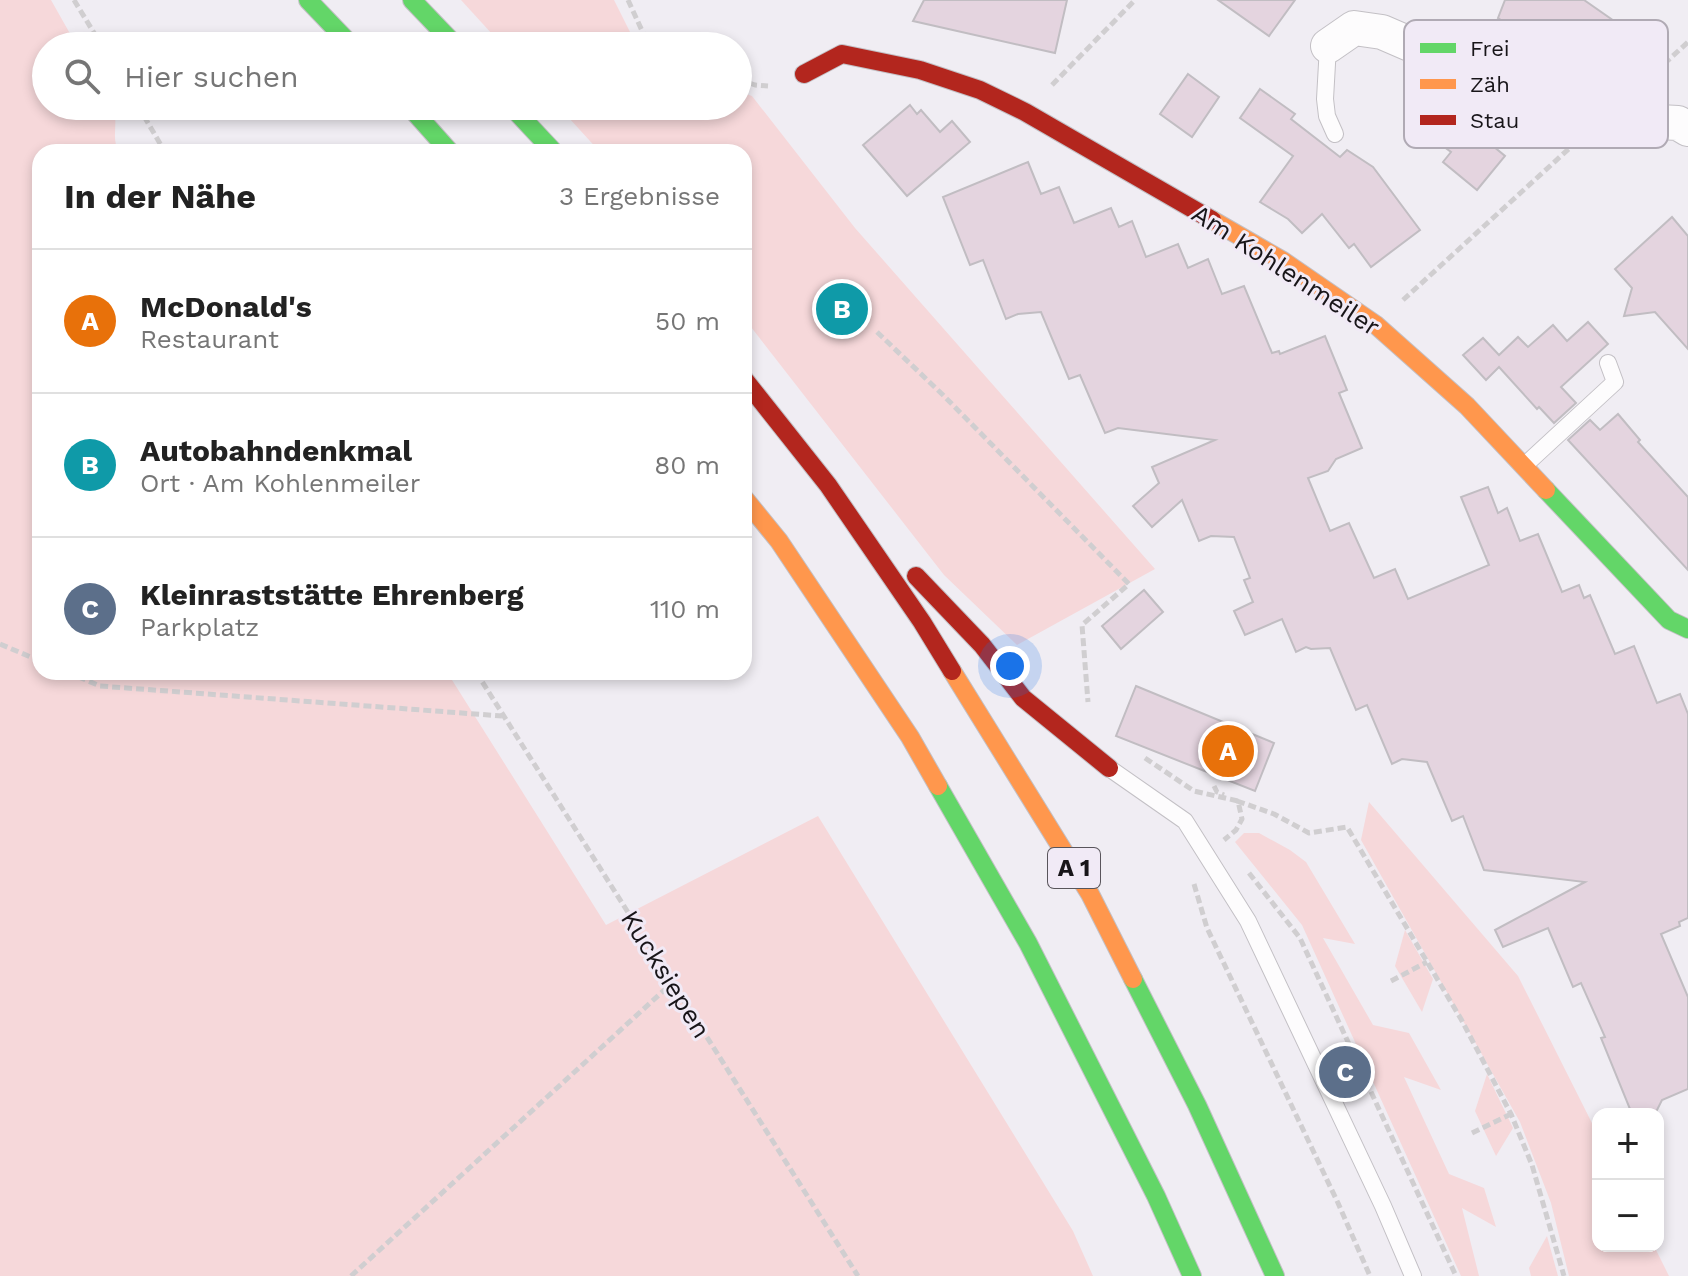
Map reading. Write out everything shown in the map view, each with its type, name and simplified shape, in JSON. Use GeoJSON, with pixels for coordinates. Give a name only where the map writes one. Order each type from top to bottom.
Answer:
{"type":"FeatureCollection","features":[{"type":"Feature","properties":{"kind":"main road"},"geometry":{"type":"LineString","coordinates":[[308,0],[339,32]]}},
{"type":"Feature","properties":{"kind":"main road"},"geometry":{"type":"LineString","coordinates":[[412,0],[443,32]]}},
{"type":"Feature","properties":{"kind":"main road","name":"Am Kohlenmeiler"},"geometry":{"type":"LineString","coordinates":[[804,74],[842,54],[920,70],[980,90],[1025,112],[1283,261],[1376,325],[1467,406],[1669,620],[1688,629]]}},
{"type":"Feature","properties":{"kind":"main road"},"geometry":{"type":"LineString","coordinates":[[421,120],[443,144]]}},
{"type":"Feature","properties":{"kind":"main road"},"geometry":{"type":"LineString","coordinates":[[524,120],[547,144]]}},
{"type":"Feature","properties":{"kind":"main road","name":"A 1"},"geometry":{"type":"LineString","coordinates":[[752,389],[828,485],[922,622],[1090,894],[1197,1105],[1275,1276]]}},
{"type":"Feature","properties":{"kind":"main road"},"geometry":{"type":"LineString","coordinates":[[828,485],[982,645],[1023,698],[1109,768]]}},
{"type":"Feature","properties":{"kind":"main road"},"geometry":{"type":"LineString","coordinates":[[752,508],[779,541],[926,764],[1028,943],[1156,1196],[1192,1276]]}},
{"type":"Feature","properties":{"kind":"street"},"geometry":{"type":"LineString","coordinates":[[1328,46],[1354,28],[1382,32],[1404,42]]}},
{"type":"Feature","properties":{"kind":"street"},"geometry":{"type":"LineString","coordinates":[[1668,122],[1678,123],[1688,129]]}},
{"type":"Feature","properties":{"kind":"lane"},"geometry":{"type":"LineString","coordinates":[[1328,46],[1325,99],[1327,116],[1335,134]]}},
{"type":"Feature","properties":{"kind":"lane"},"geometry":{"type":"LineString","coordinates":[[1524,467],[1615,382],[1608,363]]}},
{"type":"Feature","properties":{"kind":"lane"},"geometry":{"type":"LineString","coordinates":[[1109,768],[1185,821],[1248,921],[1413,1276]]}},
{"type":"Feature","properties":{"kind":"path"},"geometry":{"type":"LineString","coordinates":[[74,0],[93,32]]}},
{"type":"Feature","properties":{"kind":"path"},"geometry":{"type":"LineString","coordinates":[[628,0],[643,32]]}},
{"type":"Feature","properties":{"kind":"path"},"geometry":{"type":"LineString","coordinates":[[1025,112],[1135,0]]}},
{"type":"Feature","properties":{"kind":"path"},"geometry":{"type":"LineString","coordinates":[[1668,60],[1688,42]]}},
{"type":"Feature","properties":{"kind":"path"},"geometry":{"type":"LineString","coordinates":[[146,120],[160,144]]}},
{"type":"Feature","properties":{"kind":"path"},"geometry":{"type":"LineString","coordinates":[[1376,325],[1569,148]]}},
{"type":"Feature","properties":{"kind":"path"},"geometry":{"type":"LineString","coordinates":[[877,332],[1129,584],[1082,625],[1088,708]]}},
{"type":"Feature","properties":{"kind":"path"},"geometry":{"type":"LineString","coordinates":[[0,644],[32,658]]}},
{"type":"Feature","properties":{"kind":"path"},"geometry":{"type":"LineString","coordinates":[[86,680],[100,686],[502,716]]}},
{"type":"Feature","properties":{"kind":"path","name":"Kucksiepen"},"geometry":{"type":"LineString","coordinates":[[481,680],[858,1276]]}},
{"type":"Feature","properties":{"kind":"path"},"geometry":{"type":"LineString","coordinates":[[1141,756],[1194,791],[1238,801]]}},
{"type":"Feature","properties":{"kind":"path"},"geometry":{"type":"LineString","coordinates":[[1214,786],[1217,792],[1274,814],[1309,833],[1347,827],[1461,1019],[1511,1114],[1532,1165],[1564,1276]]}},
{"type":"Feature","properties":{"kind":"path"},"geometry":{"type":"LineString","coordinates":[[1223,841],[1236,830],[1242,819],[1238,801]]}},
{"type":"Feature","properties":{"kind":"path"},"geometry":{"type":"LineString","coordinates":[[1243,865],[1300,938],[1456,1276]]}},
{"type":"Feature","properties":{"kind":"path"},"geometry":{"type":"LineString","coordinates":[[1192,877],[1207,928],[1370,1276]]}},
{"type":"Feature","properties":{"kind":"path"},"geometry":{"type":"LineString","coordinates":[[1391,981],[1427,962]]}},
{"type":"Feature","properties":{"kind":"path"},"geometry":{"type":"LineString","coordinates":[[351,1276],[672,983]]}},
{"type":"Feature","properties":{"kind":"path"},"geometry":{"type":"LineString","coordinates":[[1472,1133],[1511,1114]]}},
{"type":"Feature","properties":{"kind":"shaded area"},"geometry":{"type":"Polygon","coordinates":[[[0,0],[51,0],[69,32],[32,32],[32,120],[115,120],[116,144],[32,144],[32,680],[452,680],[606,925],[818,816],[1073,1231],[1093,1276],[0,1276],[0,0]]]}},
{"type":"Feature","properties":{"kind":"shaded area"},"geometry":{"type":"Polygon","coordinates":[[[461,0],[614,0],[630,32],[490,32],[461,0]]]}},
{"type":"Feature","properties":{"kind":"shaded area"},"geometry":{"type":"Polygon","coordinates":[[[752,96],[855,228],[1155,569],[1017,645],[944,575],[752,328],[752,144],[593,144],[571,120],[752,120],[752,96]]]}},
{"type":"Feature","properties":{"kind":"shaded area"},"geometry":{"type":"Polygon","coordinates":[[[1369,802],[1518,976],[1592,1123],[1592,1252],[1657,1252],[1669,1276],[1569,1276],[1551,1203],[1520,1122],[1361,840],[1369,802]]]}},
{"type":"Feature","properties":{"kind":"shaded area"},"geometry":{"type":"Polygon","coordinates":[[[1244,833],[1259,833],[1306,862],[1355,944],[1323,938],[1373,1025],[1409,1033],[1441,1090],[1404,1077],[1449,1174],[1484,1188],[1496,1227],[1462,1208],[1479,1276],[1461,1276],[1302,925],[1235,842],[1244,833]]]}},
{"type":"Feature","properties":{"kind":"shaded area"},"geometry":{"type":"Polygon","coordinates":[[[1405,930],[1433,979],[1422,1012],[1395,966],[1405,930]]]}},
{"type":"Feature","properties":{"kind":"shaded area"},"geometry":{"type":"Polygon","coordinates":[[[1487,1074],[1513,1128],[1496,1156],[1475,1111],[1487,1074]]]}},
{"type":"Feature","properties":{"kind":"shaded area"},"geometry":{"type":"Polygon","coordinates":[[[1547,1236],[1558,1276],[1531,1276],[1529,1268],[1547,1236]]]}},
{"type":"Feature","properties":{"kind":"building"},"geometry":{"type":"Polygon","coordinates":[[[924,0],[1067,0],[1055,53],[913,21],[924,0]]]}},
{"type":"Feature","properties":{"kind":"building"},"geometry":{"type":"Polygon","coordinates":[[[1218,0],[1295,0],[1269,36],[1218,0]]]}},
{"type":"Feature","properties":{"kind":"building"},"geometry":{"type":"Polygon","coordinates":[[[1505,0],[1584,0],[1613,20],[1501,20],[1498,18],[1505,0]]]}},
{"type":"Feature","properties":{"kind":"building"},"geometry":{"type":"Polygon","coordinates":[[[1188,74],[1219,97],[1192,137],[1160,114],[1188,74]]]}},
{"type":"Feature","properties":{"kind":"building"},"geometry":{"type":"Polygon","coordinates":[[[1260,89],[1295,114],[1291,119],[1340,157],[1347,150],[1373,167],[1420,230],[1371,267],[1354,244],[1349,248],[1322,214],[1302,233],[1288,219],[1260,202],[1293,156],[1240,118],[1260,89]]]}},
{"type":"Feature","properties":{"kind":"building"},"geometry":{"type":"Polygon","coordinates":[[[910,105],[917,114],[921,110],[940,132],[952,121],[970,142],[907,196],[863,145],[910,105]]]}},
{"type":"Feature","properties":{"kind":"building"},"geometry":{"type":"Polygon","coordinates":[[[1446,148],[1495,148],[1505,156],[1477,190],[1443,162],[1451,152],[1446,148]]]}},
{"type":"Feature","properties":{"kind":"building"},"geometry":{"type":"Polygon","coordinates":[[[1028,162],[1041,194],[1059,187],[1074,223],[1111,208],[1119,227],[1132,221],[1146,257],[1178,244],[1188,268],[1208,259],[1222,294],[1244,286],[1272,353],[1279,351],[1280,354],[1325,336],[1347,390],[1339,393],[1362,448],[1336,459],[1328,471],[1308,478],[1330,531],[1349,523],[1374,578],[1395,569],[1408,599],[1489,565],[1461,497],[1488,487],[1498,513],[1507,508],[1520,541],[1538,534],[1562,592],[1579,585],[1584,598],[1590,595],[1615,654],[1634,646],[1657,703],[1680,694],[1688,714],[1688,918],[1679,922],[1680,926],[1661,934],[1688,997],[1688,1089],[1662,1100],[1658,1108],[1630,1108],[1601,1038],[1605,1037],[1581,983],[1573,987],[1548,928],[1503,947],[1495,930],[1585,882],[1484,870],[1463,816],[1452,821],[1427,762],[1402,759],[1392,764],[1367,705],[1356,710],[1330,648],[1306,647],[1296,652],[1282,619],[1245,635],[1234,611],[1253,602],[1244,580],[1250,578],[1234,537],[1211,536],[1199,541],[1182,500],[1152,527],[1133,506],[1159,483],[1152,467],[1215,440],[1118,428],[1105,433],[1080,375],[1069,379],[1041,312],[1018,314],[1006,319],[983,260],[970,265],[943,197],[1028,162]]]}},
{"type":"Feature","properties":{"kind":"building"},"geometry":{"type":"Polygon","coordinates":[[[1672,217],[1688,236],[1688,349],[1655,312],[1624,316],[1632,288],[1615,269],[1672,217]]]}},
{"type":"Feature","properties":{"kind":"building"},"geometry":{"type":"Polygon","coordinates":[[[1588,322],[1608,344],[1561,387],[1576,403],[1554,423],[1499,367],[1486,380],[1463,355],[1483,338],[1499,355],[1518,337],[1528,347],[1553,325],[1567,341],[1588,322]]]}},
{"type":"Feature","properties":{"kind":"building"},"geometry":{"type":"Polygon","coordinates":[[[1618,414],[1640,440],[1638,442],[1688,497],[1688,570],[1568,440],[1590,420],[1600,430],[1618,414]]]}},
{"type":"Feature","properties":{"kind":"building"},"geometry":{"type":"Polygon","coordinates":[[[1144,590],[1163,612],[1121,649],[1102,626],[1144,590]]]}},
{"type":"Feature","properties":{"kind":"building"},"geometry":{"type":"Polygon","coordinates":[[[1136,686],[1274,743],[1255,791],[1116,736],[1136,686]]]}},
{"type":"Feature","properties":{"kind":"traffic: fast"},"geometry":{"type":"LineString","coordinates":[[308,0],[339,32]]}},
{"type":"Feature","properties":{"kind":"traffic: fast"},"geometry":{"type":"LineString","coordinates":[[412,0],[443,32]]}},
{"type":"Feature","properties":{"kind":"traffic: fast"},"geometry":{"type":"LineString","coordinates":[[421,120],[443,144]]}},
{"type":"Feature","properties":{"kind":"traffic: fast"},"geometry":{"type":"LineString","coordinates":[[524,120],[547,144]]}},
{"type":"Feature","properties":{"kind":"traffic: fast"},"geometry":{"type":"LineString","coordinates":[[1546,490],[1669,620],[1688,629]]}},
{"type":"Feature","properties":{"kind":"traffic: fast"},"geometry":{"type":"LineString","coordinates":[[938,786],[1028,943],[1156,1196],[1192,1276]]}},
{"type":"Feature","properties":{"kind":"traffic: fast"},"geometry":{"type":"LineString","coordinates":[[1133,979],[1197,1105],[1275,1276]]}},
{"type":"Feature","properties":{"kind":"traffic: slow"},"geometry":{"type":"LineString","coordinates":[[1212,220],[1283,261],[1376,325],[1467,406],[1546,490]]}},
{"type":"Feature","properties":{"kind":"traffic: slow"},"geometry":{"type":"LineString","coordinates":[[752,508],[779,541],[910,737],[938,786]]}},
{"type":"Feature","properties":{"kind":"traffic: slow"},"geometry":{"type":"LineString","coordinates":[[952,671],[1090,894],[1133,979]]}},
{"type":"Feature","properties":{"kind":"traffic: jam"},"geometry":{"type":"LineString","coordinates":[[804,74],[842,54],[920,70],[980,90],[1025,112],[1212,220]]}},
{"type":"Feature","properties":{"kind":"traffic: jam"},"geometry":{"type":"LineString","coordinates":[[752,389],[828,485],[952,671]]}},
{"type":"Feature","properties":{"kind":"traffic: jam"},"geometry":{"type":"LineString","coordinates":[[916,576],[982,645],[1023,698],[1109,768]]}},
{"type":"Feature","properties":{"kind":"place","name":"Autobahndenkmal"},"geometry":{"type":"Point","coordinates":[842,309]}},
{"type":"Feature","properties":{"kind":"place","name":"McDonald's"},"geometry":{"type":"Point","coordinates":[1228,751]}},
{"type":"Feature","properties":{"kind":"place","name":"Kleinraststätte Ehrenberg"},"geometry":{"type":"Point","coordinates":[1345,1072]}}]}
